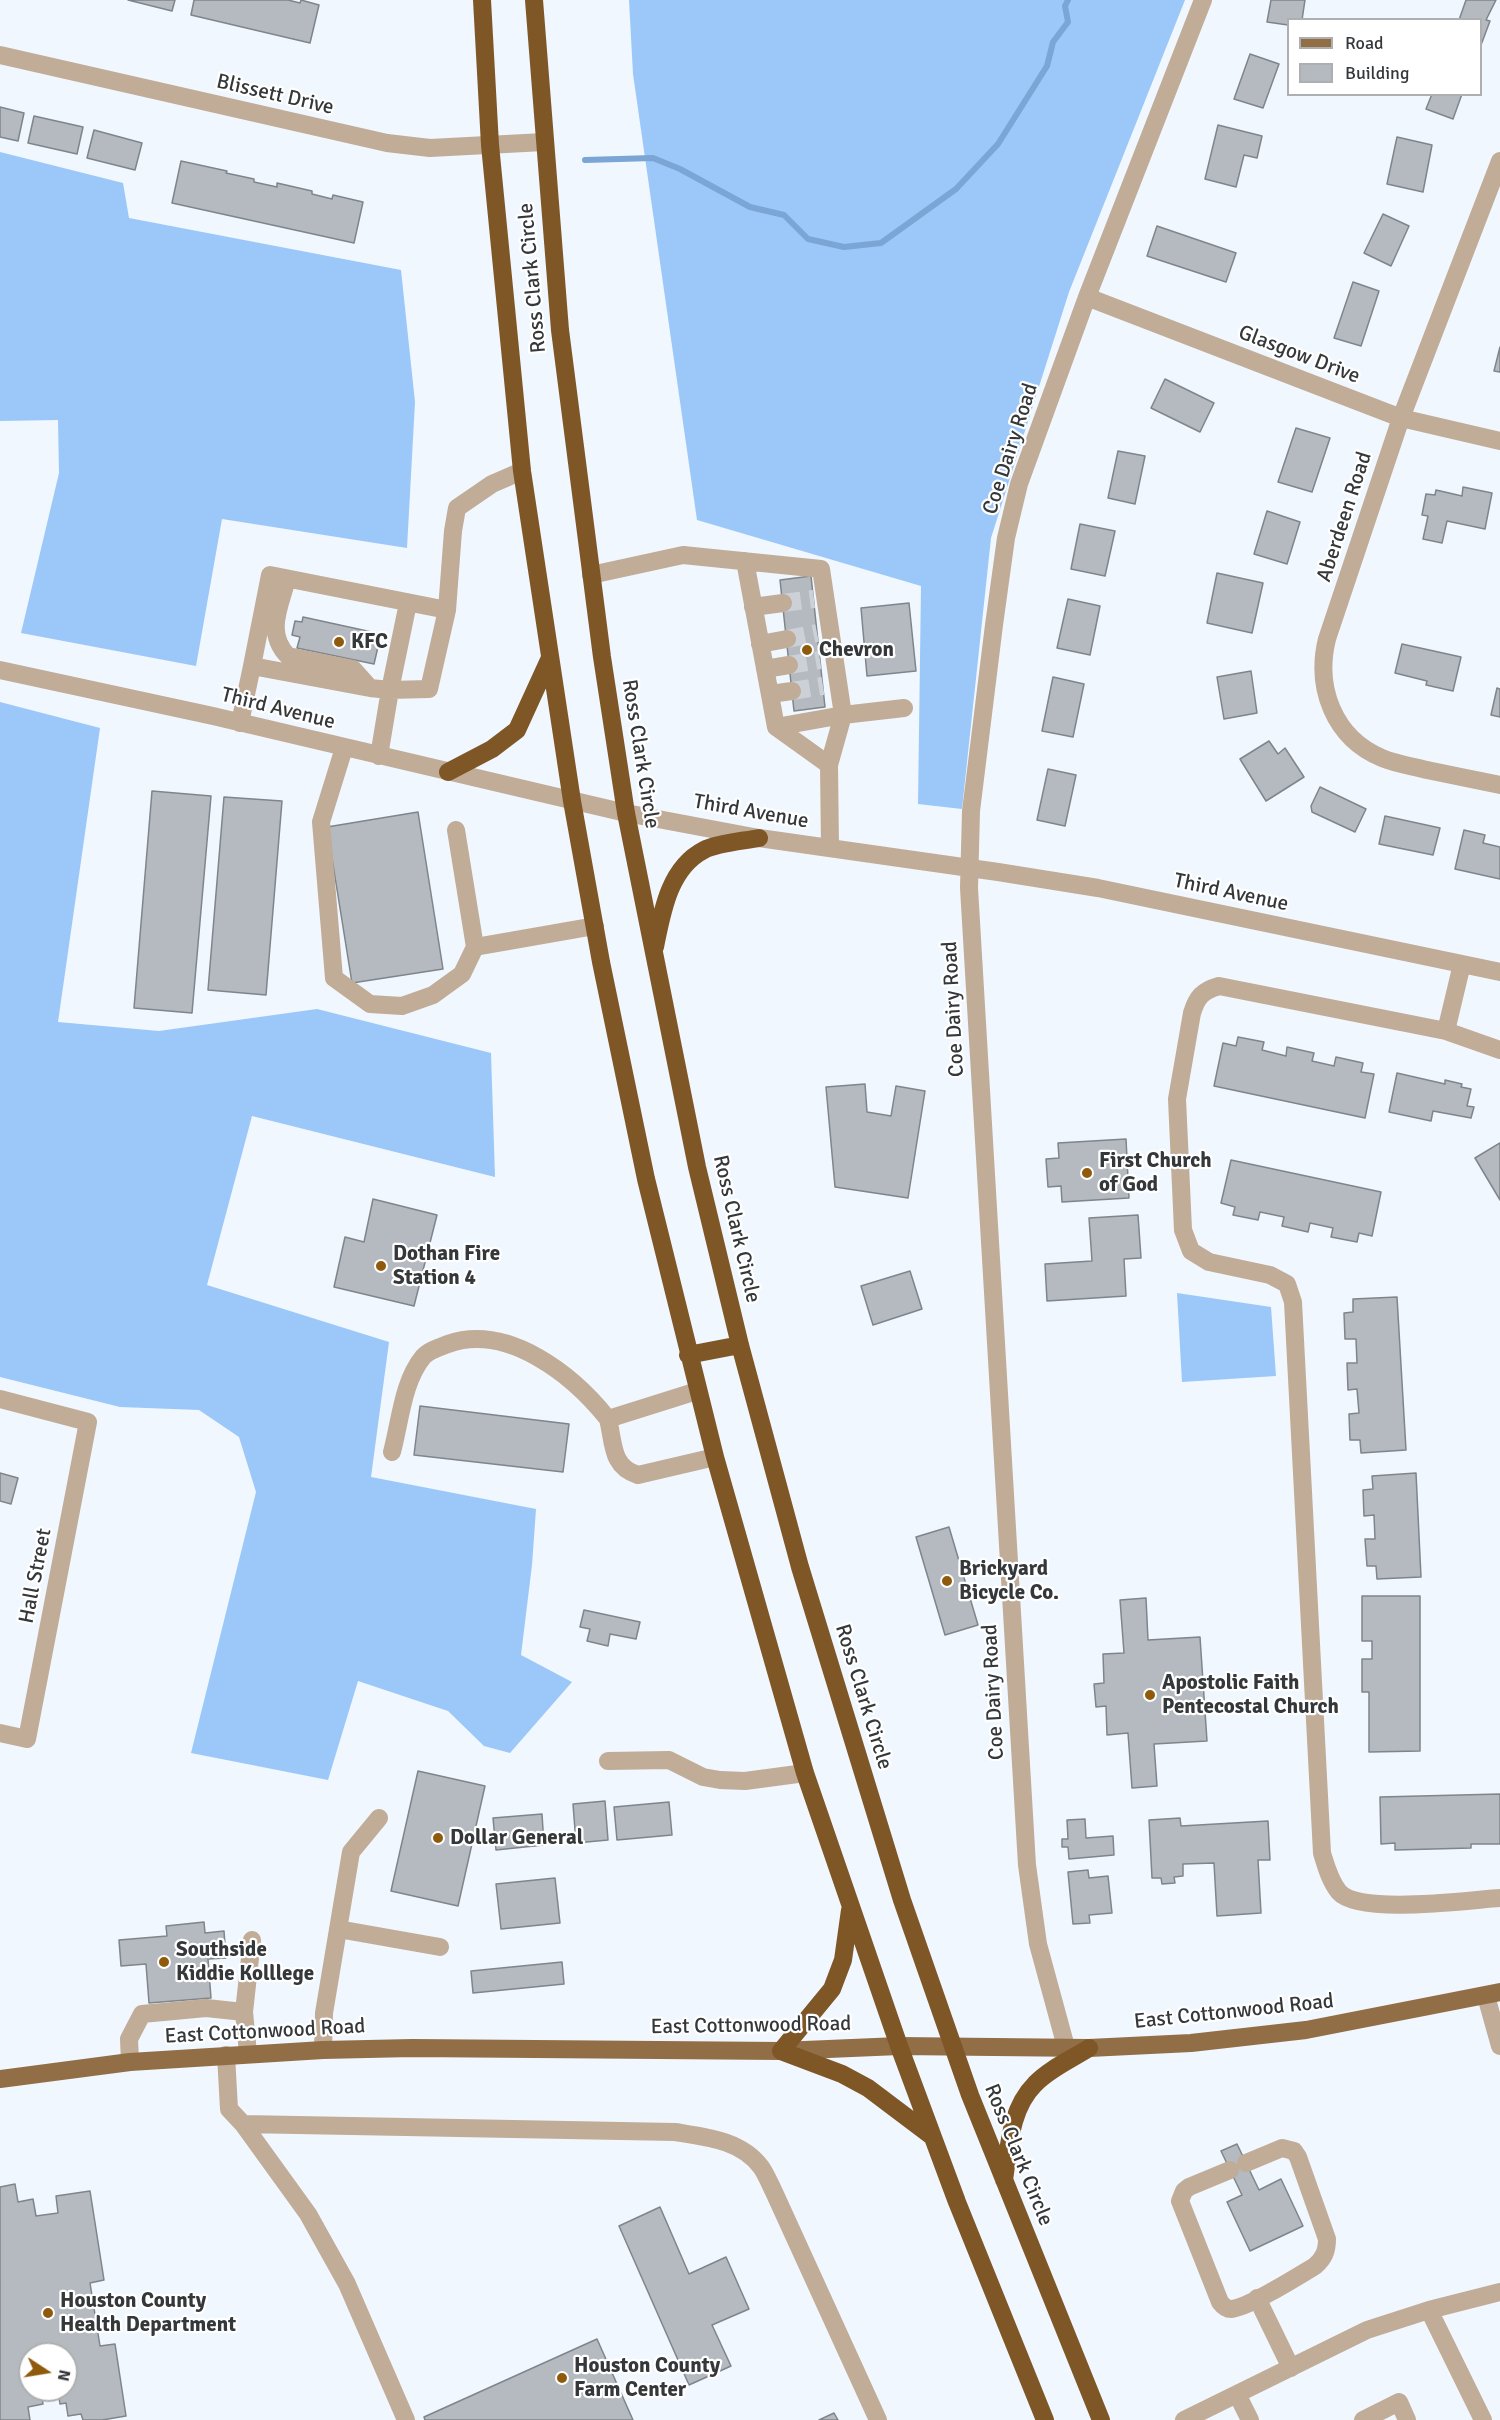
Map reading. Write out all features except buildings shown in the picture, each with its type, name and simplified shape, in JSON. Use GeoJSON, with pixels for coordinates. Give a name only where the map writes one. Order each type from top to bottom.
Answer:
{"type":"FeatureCollection","features":[{"type":"Feature","properties":{"kind":"highway","name":"Ross Clark Circle"},"geometry":{"type":"LineString","coordinates":[[482,0],[490,145],[522,471],[572,801],[646,1179],[715,1457],[805,1773],[899,2046],[957,2202],[1045,2420]]}},
{"type":"Feature","properties":{"kind":"highway","name":"Ross Clark Circle"},"geometry":{"type":"LineString","coordinates":[[534,0],[560,330],[591,575],[626,813],[697,1167],[740,1345],[800,1567],[902,1899],[952,2046],[1101,2420]]}},
{"type":"Feature","properties":{"kind":"highway"},"geometry":{"type":"LineString","coordinates":[[448,772],[492,749],[517,730],[531,705],[549,660]]}},
{"type":"Feature","properties":{"kind":"highway"},"geometry":{"type":"LineString","coordinates":[[654,954],[664,903],[680,870],[704,850],[759,838]]}},
{"type":"Feature","properties":{"kind":"highway"},"geometry":{"type":"LineString","coordinates":[[688,1355],[740,1345]]}},
{"type":"Feature","properties":{"kind":"highway"},"geometry":{"type":"LineString","coordinates":[[851,1907],[843,1960],[832,1989],[781,2051],[842,2074],[868,2088],[933,2137]]}},
{"type":"Feature","properties":{"kind":"highway"},"geometry":{"type":"LineString","coordinates":[[1004,2181],[1011,2129],[1021,2101],[1036,2083],[1089,2048]]}},
{"type":"Feature","properties":{"kind":"main road","name":"East Cottonwood Road"},"geometry":{"type":"LineString","coordinates":[[0,2079],[130,2062],[323,2050],[412,2048],[781,2051],[899,2046],[1089,2048],[1191,2043],[1306,2030],[1493,1994]]}},
{"type":"Feature","properties":{"kind":"street","name":"Coe Dairy Road"},"geometry":{"type":"LineString","coordinates":[[1066,2047],[1038,1944],[1027,1865],[968,868],[970,811],[1006,538],[1019,484],[1087,297],[1203,0]]}},
{"type":"Feature","properties":{"kind":"street","name":"Blissett Drive"},"geometry":{"type":"LineString","coordinates":[[0,55],[387,143],[430,148],[544,142]]}},
{"type":"Feature","properties":{"kind":"street","name":"Aberdeen Road"},"geometry":{"type":"LineString","coordinates":[[1500,161],[1401,418],[1327,639],[1323,670],[1328,701],[1343,729],[1355,742],[1383,759],[1500,785]]}},
{"type":"Feature","properties":{"kind":"street","name":"Glasgow Drive"},"geometry":{"type":"LineString","coordinates":[[1087,297],[1401,418],[1500,441]]}},
{"type":"Feature","properties":{"kind":"street"},"geometry":{"type":"LineString","coordinates":[[252,666],[370,688],[429,689],[447,610],[457,508],[492,484],[522,471]]}},
{"type":"Feature","properties":{"kind":"street"},"geometry":{"type":"LineString","coordinates":[[591,575],[683,555],[820,569],[820,598],[830,685],[843,715],[830,765],[830,848]]}},
{"type":"Feature","properties":{"kind":"street"},"geometry":{"type":"LineString","coordinates":[[745,561],[776,727],[830,765]]}},
{"type":"Feature","properties":{"kind":"street"},"geometry":{"type":"LineString","coordinates":[[240,723],[270,575],[447,610]]}},
{"type":"Feature","properties":{"kind":"street"},"geometry":{"type":"LineString","coordinates":[[287,579],[275,626],[275,639],[280,648],[288,656],[353,669],[370,688]]}},
{"type":"Feature","properties":{"kind":"street"},"geometry":{"type":"LineString","coordinates":[[379,756],[408,603]]}},
{"type":"Feature","properties":{"kind":"street"},"geometry":{"type":"LineString","coordinates":[[753,607],[783,603]]}},
{"type":"Feature","properties":{"kind":"street"},"geometry":{"type":"LineString","coordinates":[[760,644],[787,639]]}},
{"type":"Feature","properties":{"kind":"street"},"geometry":{"type":"LineString","coordinates":[[765,669],[789,665]]}},
{"type":"Feature","properties":{"kind":"street","name":"Third Avenue"},"geometry":{"type":"LineString","coordinates":[[0,670],[626,813],[759,838],[1098,888],[1500,972]]}},
{"type":"Feature","properties":{"kind":"street"},"geometry":{"type":"LineString","coordinates":[[770,694],[792,691]]}},
{"type":"Feature","properties":{"kind":"street"},"geometry":{"type":"LineString","coordinates":[[776,727],[843,715],[904,708]]}},
{"type":"Feature","properties":{"kind":"street"},"geometry":{"type":"LineString","coordinates":[[344,748],[321,822],[334,978],[370,1004],[402,1006],[433,995],[462,975],[475,947],[456,830]]}},
{"type":"Feature","properties":{"kind":"street"},"geometry":{"type":"LineString","coordinates":[[475,947],[595,926]]}},
{"type":"Feature","properties":{"kind":"street"},"geometry":{"type":"LineString","coordinates":[[1446,1031],[1462,964]]}},
{"type":"Feature","properties":{"kind":"street"},"geometry":{"type":"LineString","coordinates":[[1500,1050],[1446,1031],[1219,986],[1205,990],[1196,999],[1177,1099],[1183,1230],[1191,1251],[1209,1262],[1270,1275],[1287,1284],[1293,1302],[1322,1853],[1329,1874],[1341,1893],[1362,1902],[1386,1905],[1500,1898]]}},
{"type":"Feature","properties":{"kind":"street"},"geometry":{"type":"LineString","coordinates":[[392,1452],[415,1368],[425,1354],[458,1341],[484,1340],[503,1342],[548,1364],[592,1399],[608,1419],[618,1464],[626,1472],[638,1475],[715,1457]]}},
{"type":"Feature","properties":{"kind":"street"},"geometry":{"type":"LineString","coordinates":[[608,1419],[698,1391]]}},
{"type":"Feature","properties":{"kind":"street","name":"Hall Street"},"geometry":{"type":"LineString","coordinates":[[0,1399],[88,1422],[27,1739],[0,1733]]}},
{"type":"Feature","properties":{"kind":"street"},"geometry":{"type":"LineString","coordinates":[[608,1761],[669,1761],[703,1777],[720,1780],[745,1781],[805,1773]]}},
{"type":"Feature","properties":{"kind":"street"},"geometry":{"type":"LineString","coordinates":[[323,2050],[324,2013],[351,1852],[379,1818]]}},
{"type":"Feature","properties":{"kind":"street"},"geometry":{"type":"LineString","coordinates":[[338,1929],[441,1947]]}},
{"type":"Feature","properties":{"kind":"street"},"geometry":{"type":"LineString","coordinates":[[248,2054],[244,2012],[252,1940]]}},
{"type":"Feature","properties":{"kind":"street"},"geometry":{"type":"LineString","coordinates":[[1493,1994],[1500,2046]]}},
{"type":"Feature","properties":{"kind":"street"},"geometry":{"type":"LineString","coordinates":[[130,2062],[129,2039],[142,2014],[206,2008],[244,2012]]}},
{"type":"Feature","properties":{"kind":"street"},"geometry":{"type":"LineString","coordinates":[[226,2055],[229,2109],[243,2124],[308,2214],[347,2284],[406,2420]]}},
{"type":"Feature","properties":{"kind":"street"},"geometry":{"type":"LineString","coordinates":[[243,2124],[675,2132],[707,2137],[737,2146],[761,2166],[878,2420]]}},
{"type":"Feature","properties":{"kind":"street"},"geometry":{"type":"LineString","coordinates":[[1282,2148],[1294,2151],[1298,2157],[1327,2239],[1326,2253],[1315,2266],[1257,2298],[1231,2309],[1224,2307],[1220,2302],[1181,2206],[1181,2198],[1189,2187],[1282,2148]]}},
{"type":"Feature","properties":{"kind":"street"},"geometry":{"type":"LineString","coordinates":[[1184,2420],[1367,2330],[1429,2310],[1500,2292]]}},
{"type":"Feature","properties":{"kind":"street"},"geometry":{"type":"LineString","coordinates":[[1257,2298],[1291,2368]]}},
{"type":"Feature","properties":{"kind":"street"},"geometry":{"type":"LineString","coordinates":[[1429,2310],[1483,2420]]}},
{"type":"Feature","properties":{"kind":"street"},"geometry":{"type":"LineString","coordinates":[[1237,2394],[1250,2420]]}},
{"type":"Feature","properties":{"kind":"street"},"geometry":{"type":"LineString","coordinates":[[1363,2420],[1399,2402],[1407,2420]]}},
{"type":"Feature","properties":{"kind":"shaded area"},"geometry":{"type":"Polygon","coordinates":[[[629,0],[1185,0],[1069,292],[991,538],[962,809],[918,804],[921,586],[697,520],[633,74],[629,0]]]}},
{"type":"Feature","properties":{"kind":"shaded area"},"geometry":{"type":"Polygon","coordinates":[[[0,152],[123,183],[129,218],[401,270],[415,402],[407,548],[222,519],[196,666],[21,633],[59,473],[58,420],[0,421],[0,152]]]}},
{"type":"Feature","properties":{"kind":"shaded area"},"geometry":{"type":"Polygon","coordinates":[[[0,702],[100,728],[58,1022],[159,1031],[317,1009],[491,1053],[495,1177],[252,1116],[207,1285],[389,1342],[371,1477],[536,1509],[521,1655],[572,1682],[510,1753],[484,1746],[448,1711],[358,1681],[328,1780],[191,1753],[256,1492],[239,1437],[199,1410],[120,1407],[0,1377],[0,702]]]}},
{"type":"Feature","properties":{"kind":"shaded area"},"geometry":{"type":"Polygon","coordinates":[[[1177,1293],[1271,1307],[1276,1376],[1182,1382],[1177,1293]]]}},
{"type":"Feature","properties":{"kind":"waterway"},"geometry":{"type":"LineString","coordinates":[[585,160],[653,158],[680,169],[750,207],[784,215],[808,239],[844,247],[881,243],[956,189],[998,144],[1047,66],[1053,42],[1068,22],[1065,6],[1068,0]]}},
{"type":"Feature","properties":{"kind":"tunnel"},"geometry":{"type":"LineString","coordinates":[[783,603],[814,599]]}},
{"type":"Feature","properties":{"kind":"tunnel"},"geometry":{"type":"LineString","coordinates":[[787,639],[817,633]]}},
{"type":"Feature","properties":{"kind":"tunnel"},"geometry":{"type":"LineString","coordinates":[[789,665],[820,660]]}},
{"type":"Feature","properties":{"kind":"tunnel"},"geometry":{"type":"LineString","coordinates":[[792,691],[823,686]]}},
{"type":"Feature","properties":{"kind":"place","name":"KFC"},"geometry":{"type":"Point","coordinates":[339,642]}},
{"type":"Feature","properties":{"kind":"place","name":"Chevron"},"geometry":{"type":"Point","coordinates":[807,650]}},
{"type":"Feature","properties":{"kind":"place","name":"First Church of God"},"geometry":{"type":"Point","coordinates":[1087,1173]}},
{"type":"Feature","properties":{"kind":"place","name":"Dothan Fire Station 4"},"geometry":{"type":"Point","coordinates":[381,1266]}},
{"type":"Feature","properties":{"kind":"place","name":"Brickyard Bicycle Co."},"geometry":{"type":"Point","coordinates":[947,1581]}},
{"type":"Feature","properties":{"kind":"place","name":"Apostolic Faith Pentecostal Church"},"geometry":{"type":"Point","coordinates":[1150,1695]}},
{"type":"Feature","properties":{"kind":"place","name":"Dollar General"},"geometry":{"type":"Point","coordinates":[438,1838]}},
{"type":"Feature","properties":{"kind":"place","name":"Southside Kiddie Kolllege"},"geometry":{"type":"Point","coordinates":[164,1962]}},
{"type":"Feature","properties":{"kind":"place","name":"Houston County Health Department"},"geometry":{"type":"Point","coordinates":[48,2313]}},
{"type":"Feature","properties":{"kind":"place","name":"Houston County Farm Center"},"geometry":{"type":"Point","coordinates":[562,2378]}}]}
